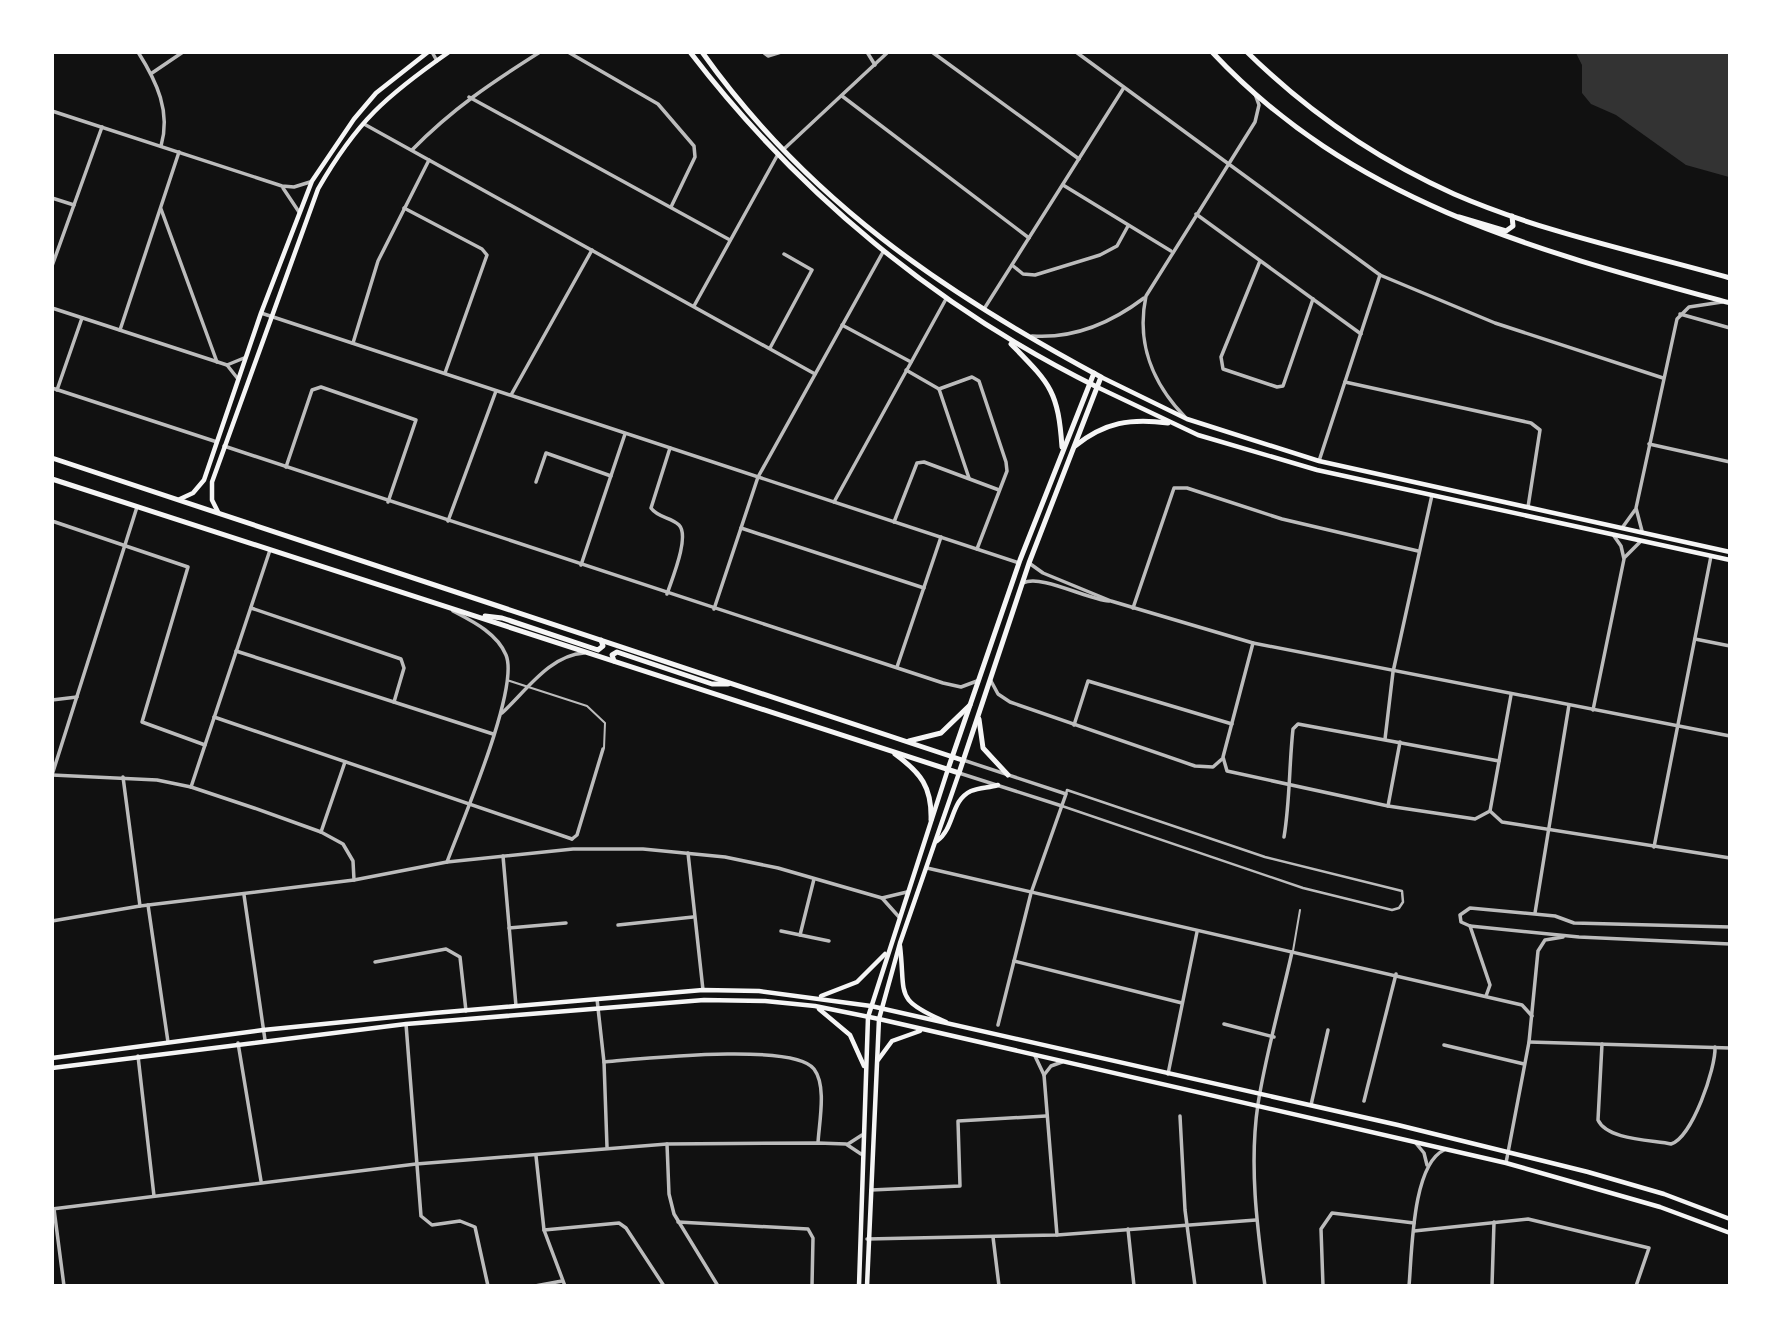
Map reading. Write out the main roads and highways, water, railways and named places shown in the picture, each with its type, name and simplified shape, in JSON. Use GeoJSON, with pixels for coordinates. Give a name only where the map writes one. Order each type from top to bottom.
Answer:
{"type":"FeatureCollection","features":[{"type":"Feature","properties":{"kind":"main road"},"geometry":{"type":"LineString","coordinates":[[180,499],[201,484],[261,313],[312,181],[354,119],[376,93],[430,52]]}},
{"type":"Feature","properties":{"kind":"main road"},"geometry":{"type":"LineString","coordinates":[[218,512],[211,491],[224,446],[318,189],[344,146],[363,123],[400,86],[449,52]]}},
{"type":"Feature","properties":{"kind":"main road"},"geometry":{"type":"LineString","coordinates":[[690,52],[777,156],[883,252],[946,299],[1006,338],[1089,384],[1168,423],[1317,470],[1730,560]]}},
{"type":"Feature","properties":{"kind":"main road"},"geometry":{"type":"LineString","coordinates":[[702,52],[784,149],[869,229],[982,311],[1101,377],[1187,419],[1319,461],[1730,552]]}},
{"type":"Feature","properties":{"kind":"main road"},"geometry":{"type":"LineString","coordinates":[[1212,52],[1255,94],[1352,167],[1439,211],[1524,244],[1727,302]]}},
{"type":"Feature","properties":{"kind":"main road"},"geometry":{"type":"LineString","coordinates":[[1247,52],[1289,93],[1339,131],[1392,163],[1453,194],[1512,216],[1730,278]]}},
{"type":"Feature","properties":{"kind":"main road"},"geometry":{"type":"LineString","coordinates":[[1439,211],[1506,231],[1513,226],[1512,216]]}},
{"type":"Feature","properties":{"kind":"main road"},"geometry":{"type":"LineString","coordinates":[[1006,338],[1052,390],[1059,409],[1062,450]]}},
{"type":"Feature","properties":{"kind":"main road"},"geometry":{"type":"LineString","coordinates":[[859,1286],[868,1017],[906,892],[1019,563],[1094,373]]}},
{"type":"Feature","properties":{"kind":"main road"},"geometry":{"type":"LineString","coordinates":[[867,1286],[869,1190],[881,1009],[900,943],[1022,583],[1101,377]]}},
{"type":"Feature","properties":{"kind":"main road"},"geometry":{"type":"LineString","coordinates":[[1072,448],[1095,431],[1118,422],[1139,420],[1168,423]]}},
{"type":"Feature","properties":{"kind":"main road"},"geometry":{"type":"LineString","coordinates":[[52,458],[962,760]]}},
{"type":"Feature","properties":{"kind":"main road"},"geometry":{"type":"LineString","coordinates":[[52,479],[959,773]]}},
{"type":"Feature","properties":{"kind":"main road"},"geometry":{"type":"LineString","coordinates":[[475,615],[502,618],[598,650],[603,646],[601,640]]}},
{"type":"Feature","properties":{"kind":"main road"},"geometry":{"type":"LineString","coordinates":[[614,661],[612,655],[617,652],[712,684],[734,684]]}},
{"type":"Feature","properties":{"kind":"main road"},"geometry":{"type":"LineString","coordinates":[[904,741],[941,733],[970,705]]}},
{"type":"Feature","properties":{"kind":"main road"},"geometry":{"type":"LineString","coordinates":[[979,713],[979,734],[983,748],[1008,775]]}},
{"type":"Feature","properties":{"kind":"main road"},"geometry":{"type":"LineString","coordinates":[[834,733],[838,719]]}},
{"type":"Feature","properties":{"kind":"main road"},"geometry":{"type":"LineString","coordinates":[[890,750],[923,777],[930,795],[931,820]]}},
{"type":"Feature","properties":{"kind":"main road"},"geometry":{"type":"LineString","coordinates":[[936,841],[946,833],[957,804],[965,795],[976,789],[998,785]]}},
{"type":"Feature","properties":{"kind":"main road"},"geometry":{"type":"LineString","coordinates":[[900,943],[900,981],[908,1001],[921,1011],[959,1028]]}},
{"type":"Feature","properties":{"kind":"main road"},"geometry":{"type":"LineString","coordinates":[[818,997],[857,982],[870,972],[888,950]]}},
{"type":"Feature","properties":{"kind":"main road"},"geometry":{"type":"LineString","coordinates":[[52,1058],[263,1030],[703,990],[818,997],[871,1006],[959,1028],[1311,1105],[1664,1194],[1730,1219]]}},
{"type":"Feature","properties":{"kind":"main road"},"geometry":{"type":"LineString","coordinates":[[52,1068],[138,1055],[407,1024],[704,1000],[765,1001],[815,1006],[879,1019],[1506,1163],[1660,1206],[1730,1233]]}},
{"type":"Feature","properties":{"kind":"main road"},"geometry":{"type":"LineString","coordinates":[[815,1006],[849,1035],[865,1068]]}},
{"type":"Feature","properties":{"kind":"main road"},"geometry":{"type":"LineString","coordinates":[[876,1064],[892,1041],[923,1030]]}}]}
